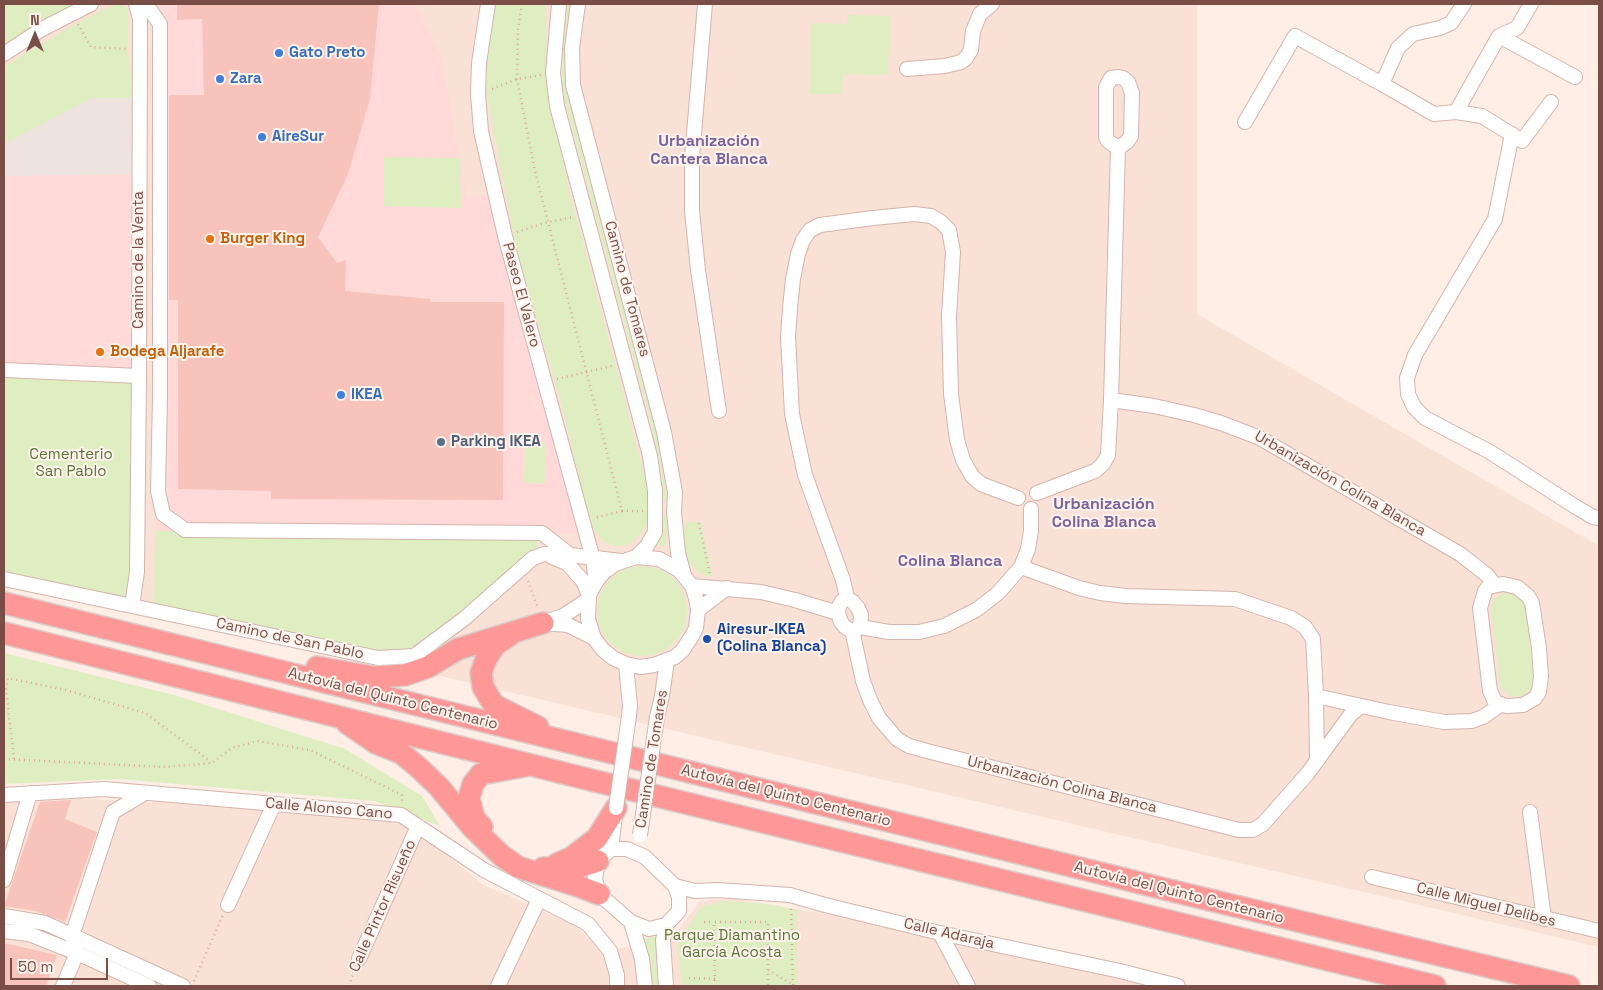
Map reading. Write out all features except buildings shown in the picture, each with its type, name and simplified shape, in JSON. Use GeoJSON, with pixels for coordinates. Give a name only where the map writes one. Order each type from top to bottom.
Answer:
{"type":"FeatureCollection","features":[{"type":"Feature","properties":{"kind":"highway","name":"Autovía del Quinto Centenario"},"geometry":{"type":"LineString","coordinates":[[4,603],[1181,894],[1569,986]]}},
{"type":"Feature","properties":{"kind":"highway"},"geometry":{"type":"LineString","coordinates":[[215,655],[330,669],[373,677],[405,675],[428,667],[458,649],[543,623]]}},
{"type":"Feature","properties":{"kind":"highway"},"geometry":{"type":"LineString","coordinates":[[517,630],[496,645],[486,659],[481,673],[483,687],[494,705],[562,741]]}},
{"type":"Feature","properties":{"kind":"highway","name":"Autovía del Quinto Centenario"},"geometry":{"type":"LineString","coordinates":[[4,633],[532,765],[1435,986]]}},
{"type":"Feature","properties":{"kind":"highway"},"geometry":{"type":"LineString","coordinates":[[339,717],[376,743],[401,753],[418,767],[439,787],[473,828],[502,856],[518,867],[599,894]]}},
{"type":"Feature","properties":{"kind":"highway"},"geometry":{"type":"LineString","coordinates":[[532,765],[481,774],[473,784],[469,798],[474,818],[496,842],[522,862],[545,869],[579,868],[605,855]]}},
{"type":"Feature","properties":{"kind":"highway"},"geometry":{"type":"LineString","coordinates":[[545,869],[572,858],[598,838],[616,808]]}},
{"type":"Feature","properties":{"kind":"highway"},"geometry":{"type":"LineString","coordinates":[[1352,966],[1378,986]]}},
{"type":"Feature","properties":{"kind":"street"},"geometry":{"type":"LineString","coordinates":[[4,54],[42,29],[91,4]]}},
{"type":"Feature","properties":{"kind":"street","name":"Camino de la Venta"},"geometry":{"type":"LineString","coordinates":[[132,606],[137,572],[139,376],[140,24],[136,4]]}},
{"type":"Feature","properties":{"kind":"street"},"geometry":{"type":"LineString","coordinates":[[146,4],[160,24],[160,397],[158,491],[163,514],[185,530],[542,533],[570,555]]}},
{"type":"Feature","properties":{"kind":"street","name":"Paseo El Valero"},"geometry":{"type":"LineString","coordinates":[[488,4],[479,63],[478,94],[481,131],[505,236],[593,558],[596,582]]}},
{"type":"Feature","properties":{"kind":"street","name":"Camino de Tomares"},"geometry":{"type":"LineString","coordinates":[[559,4],[553,73],[557,106],[650,456],[655,491],[655,532],[647,546],[636,557]]}},
{"type":"Feature","properties":{"kind":"street","name":"Camino de Tomares"},"geometry":{"type":"LineString","coordinates":[[578,4],[572,48],[572,85],[664,432],[675,492],[674,512],[678,553],[688,580]]}},
{"type":"Feature","properties":{"kind":"street"},"geometry":{"type":"LineString","coordinates":[[705,4],[692,157],[692,210],[698,270],[719,411]]}},
{"type":"Feature","properties":{"kind":"street"},"geometry":{"type":"LineString","coordinates":[[907,69],[945,66],[961,62],[971,50],[974,31],[980,14],[992,4]]}},
{"type":"Feature","properties":{"kind":"street"},"geometry":{"type":"LineString","coordinates":[[1382,84],[1398,48],[1413,34],[1440,28],[1451,23],[1464,4]]}},
{"type":"Feature","properties":{"kind":"street"},"geometry":{"type":"LineString","coordinates":[[1456,112],[1498,36],[1517,28],[1531,4]]}},
{"type":"Feature","properties":{"kind":"street"},"geometry":{"type":"LineString","coordinates":[[140,24],[149,19],[160,24]]}},
{"type":"Feature","properties":{"kind":"street"},"geometry":{"type":"LineString","coordinates":[[1245,122],[1295,36],[1434,114],[1456,112],[1482,116],[1522,141],[1551,102]]}},
{"type":"Feature","properties":{"kind":"street"},"geometry":{"type":"LineString","coordinates":[[1498,36],[1575,77]]}},
{"type":"Feature","properties":{"kind":"street"},"geometry":{"type":"LineString","coordinates":[[1512,134],[1495,219],[1415,356],[1407,378],[1408,394],[1414,407],[1425,418],[1490,452],[1576,507],[1593,517],[1599,518]]}},
{"type":"Feature","properties":{"kind":"street"},"geometry":{"type":"LineString","coordinates":[[1037,493],[1095,471],[1104,464],[1108,456],[1118,148]]}},
{"type":"Feature","properties":{"kind":"street"},"geometry":{"type":"LineString","coordinates":[[856,628],[862,622],[858,608],[847,598],[843,580],[805,475],[792,414],[788,337],[790,308],[798,254],[803,240],[810,230],[820,225],[914,214],[931,216],[949,230],[953,252],[949,316],[951,394],[957,440],[963,460],[972,476],[981,484],[1018,498]]}},
{"type":"Feature","properties":{"kind":"street"},"geometry":{"type":"LineString","coordinates":[[4,370],[139,376]]}},
{"type":"Feature","properties":{"kind":"street","name":"Urbanización Colina Blanca"},"geometry":{"type":"LineString","coordinates":[[1111,400],[1154,406],[1194,415],[1260,438],[1460,554],[1487,575],[1495,585]]}},
{"type":"Feature","properties":{"kind":"street"},"geometry":{"type":"LineString","coordinates":[[1028,488],[1037,493],[1038,504],[1031,509],[1023,509],[1019,505],[1018,498],[1022,490],[1028,488]]}},
{"type":"Feature","properties":{"kind":"street"},"geometry":{"type":"LineString","coordinates":[[847,598],[839,606],[838,613],[845,627],[902,633],[919,632],[944,626],[976,610],[997,594],[1021,567],[1030,540],[1031,509]]}},
{"type":"Feature","properties":{"kind":"street"},"geometry":{"type":"LineString","coordinates":[[544,554],[621,561]]}},
{"type":"Feature","properties":{"kind":"street"},"geometry":{"type":"LineString","coordinates":[[544,554],[567,563],[582,581],[589,597]]}},
{"type":"Feature","properties":{"kind":"street","name":"Camino de San Pablo"},"geometry":{"type":"LineString","coordinates":[[4,579],[378,658],[414,656],[465,618],[533,558],[544,554]]}},
{"type":"Feature","properties":{"kind":"street"},"geometry":{"type":"LineString","coordinates":[[636,557],[659,559],[672,565],[688,580],[696,598],[698,610],[696,628],[682,651],[667,661],[654,666],[626,664],[613,658],[602,649],[594,638],[588,619],[589,597],[596,582],[609,568],[621,561],[636,557]]}},
{"type":"Feature","properties":{"kind":"street"},"geometry":{"type":"LineString","coordinates":[[1021,567],[1079,588],[1100,593],[1126,596],[1234,599],[1292,618],[1305,627],[1313,639],[1317,761]]}},
{"type":"Feature","properties":{"kind":"street"},"geometry":{"type":"LineString","coordinates":[[688,580],[778,595],[838,613]]}},
{"type":"Feature","properties":{"kind":"street"},"geometry":{"type":"LineString","coordinates":[[1510,584],[1528,596],[1534,610],[1541,676],[1539,692],[1529,702],[1523,705],[1500,705],[1492,697],[1490,691],[1480,608],[1488,587],[1510,584]]}},
{"type":"Feature","properties":{"kind":"street"},"geometry":{"type":"LineString","coordinates":[[698,610],[728,588]]}},
{"type":"Feature","properties":{"kind":"street"},"geometry":{"type":"LineString","coordinates":[[543,623],[563,616],[589,597]]}},
{"type":"Feature","properties":{"kind":"street"},"geometry":{"type":"LineString","coordinates":[[543,623],[568,625],[594,638]]}},
{"type":"Feature","properties":{"kind":"street","name":"Urbanización Colina Blanca"},"geometry":{"type":"LineString","coordinates":[[856,628],[863,681],[879,718],[897,740],[909,746],[927,751],[1248,831],[1258,828],[1263,824],[1317,761],[1341,726],[1361,706]]}},
{"type":"Feature","properties":{"kind":"street","name":"Camino de Tomares"},"geometry":{"type":"LineString","coordinates":[[645,857],[640,835],[667,661]]}},
{"type":"Feature","properties":{"kind":"street","name":"Camino de Tomares"},"geometry":{"type":"LineString","coordinates":[[605,855],[616,808],[629,716],[630,706],[626,664]]}},
{"type":"Feature","properties":{"kind":"street"},"geometry":{"type":"LineString","coordinates":[[1316,696],[1444,722],[1472,721],[1483,717],[1500,705]]}},
{"type":"Feature","properties":{"kind":"street"},"geometry":{"type":"LineString","coordinates":[[63,986],[76,953],[72,936],[113,812],[104,789]]}},
{"type":"Feature","properties":{"kind":"street","name":"Calle Alonso Cano"},"geometry":{"type":"LineString","coordinates":[[4,795],[104,789],[401,815],[484,870],[588,924],[610,951],[618,986]]}},
{"type":"Feature","properties":{"kind":"street"},"geometry":{"type":"LineString","coordinates":[[4,880],[30,793]]}},
{"type":"Feature","properties":{"kind":"street"},"geometry":{"type":"LineString","coordinates":[[113,812],[145,794]]}},
{"type":"Feature","properties":{"kind":"street"},"geometry":{"type":"LineString","coordinates":[[228,905],[274,804]]}},
{"type":"Feature","properties":{"kind":"street"},"geometry":{"type":"LineString","coordinates":[[1530,812],[1544,919]]}},
{"type":"Feature","properties":{"kind":"street","name":"Calle Pintor Risueño"},"geometry":{"type":"LineString","coordinates":[[359,959],[418,826]]}},
{"type":"Feature","properties":{"kind":"street"},"geometry":{"type":"LineString","coordinates":[[666,925],[649,929],[631,922],[599,894],[595,879],[605,855],[627,850],[645,857],[675,886],[679,897],[679,911]]}},
{"type":"Feature","properties":{"kind":"street","name":"Calle Miguel Delibes"},"geometry":{"type":"LineString","coordinates":[[1372,877],[1599,931]]}},
{"type":"Feature","properties":{"kind":"street","name":"Calle Adaraja"},"geometry":{"type":"LineString","coordinates":[[675,886],[694,891],[718,890],[790,895],[940,932],[1120,971],[1178,986]]}},
{"type":"Feature","properties":{"kind":"street"},"geometry":{"type":"LineString","coordinates":[[666,986],[663,940],[666,925],[679,911],[697,897],[718,890]]}},
{"type":"Feature","properties":{"kind":"street"},"geometry":{"type":"LineString","coordinates":[[498,986],[540,899]]}},
{"type":"Feature","properties":{"kind":"street"},"geometry":{"type":"LineString","coordinates":[[4,916],[45,923],[183,986]]}},
{"type":"Feature","properties":{"kind":"street"},"geometry":{"type":"LineString","coordinates":[[631,922],[642,960],[645,986]]}},
{"type":"Feature","properties":{"kind":"street"},"geometry":{"type":"LineString","coordinates":[[4,931],[29,934],[148,986]]}},
{"type":"Feature","properties":{"kind":"street"},"geometry":{"type":"LineString","coordinates":[[940,932],[968,986]]}},
{"type":"Feature","properties":{"kind":"path"},"geometry":{"type":"LineString","coordinates":[[522,4],[518,28],[517,79],[535,171],[622,511]]}},
{"type":"Feature","properties":{"kind":"path"},"geometry":{"type":"LineString","coordinates":[[71,14],[91,46],[140,50]]}},
{"type":"Feature","properties":{"kind":"path"},"geometry":{"type":"LineString","coordinates":[[478,94],[517,79],[553,73]]}},
{"type":"Feature","properties":{"kind":"path"},"geometry":{"type":"LineString","coordinates":[[505,236],[548,222],[586,215]]}},
{"type":"Feature","properties":{"kind":"path"},"geometry":{"type":"LineString","coordinates":[[545,382],[626,362]]}},
{"type":"Feature","properties":{"kind":"path"},"geometry":{"type":"LineString","coordinates":[[582,521],[622,511],[654,511]]}},
{"type":"Feature","properties":{"kind":"path"},"geometry":{"type":"LineString","coordinates":[[699,522],[710,576]]}},
{"type":"Feature","properties":{"kind":"path"},"geometry":{"type":"LineString","coordinates":[[523,567],[543,623]]}},
{"type":"Feature","properties":{"kind":"path"},"geometry":{"type":"LineString","coordinates":[[14,759],[6,690],[8,678],[66,690],[145,713],[212,763]]}},
{"type":"Feature","properties":{"kind":"path"},"geometry":{"type":"LineString","coordinates":[[4,759],[165,767],[212,763],[232,748],[257,741],[310,750],[402,795],[401,815]]}},
{"type":"Feature","properties":{"kind":"path"},"geometry":{"type":"LineString","coordinates":[[790,895],[793,985]]}},
{"type":"Feature","properties":{"kind":"path"},"geometry":{"type":"LineString","coordinates":[[192,986],[228,905]]}},
{"type":"Feature","properties":{"kind":"path"},"geometry":{"type":"LineString","coordinates":[[704,922],[768,922],[768,986]]}},
{"type":"Feature","properties":{"kind":"path"},"geometry":{"type":"LineString","coordinates":[[714,922],[715,986]]}},
{"type":"Feature","properties":{"kind":"path","name":"Calle Pintor Risueño"},"geometry":{"type":"LineString","coordinates":[[349,986],[359,959]]}},
{"type":"Feature","properties":{"kind":"path"},"geometry":{"type":"LineString","coordinates":[[768,970],[793,985]]}},
{"type":"Feature","properties":{"kind":"path"},"geometry":{"type":"LineString","coordinates":[[689,978],[715,978]]}},
{"type":"Feature","properties":{"kind":"shaded area"},"geometry":{"type":"Polygon","coordinates":[[[4,4],[1197,4],[1197,314],[1599,546],[1599,947],[4,574],[4,4]]]}},
{"type":"Feature","properties":{"kind":"shaded area"},"geometry":{"type":"Polygon","coordinates":[[[160,4],[416,4],[441,58],[467,198],[495,195],[581,533],[156,531],[160,303],[160,4]]]}},
{"type":"Feature","properties":{"kind":"shaded area"},"geometry":{"type":"Polygon","coordinates":[[[92,98],[133,98],[132,174],[4,176],[4,144],[92,98]]]}},
{"type":"Feature","properties":{"kind":"shaded area"},"geometry":{"type":"Polygon","coordinates":[[[132,174],[134,372],[4,366],[4,176],[132,174]]]}},
{"type":"Feature","properties":{"kind":"shaded area"},"geometry":{"type":"Polygon","coordinates":[[[72,798],[396,813],[482,884],[573,924],[604,952],[674,936],[699,902],[730,898],[940,933],[1179,986],[4,986],[4,802],[28,799],[72,798]]]}},
{"type":"Feature","properties":{"kind":"green space"},"geometry":{"type":"Polygon","coordinates":[[[4,4],[91,4],[4,54],[4,4]]]}},
{"type":"Feature","properties":{"kind":"green space"},"geometry":{"type":"Polygon","coordinates":[[[123,4],[128,10],[128,50],[133,98],[92,98],[4,144],[4,66],[77,23],[113,5],[123,4]]]}},
{"type":"Feature","properties":{"kind":"green space"},"geometry":{"type":"Polygon","coordinates":[[[492,4],[546,4],[547,90],[570,193],[650,497],[647,523],[629,545],[614,546],[602,540],[589,519],[562,406],[517,253],[482,61],[492,4]]]}},
{"type":"Feature","properties":{"kind":"green space"},"geometry":{"type":"Polygon","coordinates":[[[565,4],[570,4],[565,70],[574,112],[666,466],[669,501],[664,501],[661,470],[648,412],[565,102],[560,68],[565,4]]]}},
{"type":"Feature","properties":{"kind":"green space"},"geometry":{"type":"Polygon","coordinates":[[[848,15],[890,16],[888,75],[843,74],[842,94],[809,94],[811,23],[847,24],[848,15]]]}},
{"type":"Feature","properties":{"kind":"green space"},"geometry":{"type":"Polygon","coordinates":[[[383,157],[460,158],[461,208],[383,206],[383,157]]]}},
{"type":"Feature","properties":{"kind":"green space","name":"Cementerio San Pablo"},"geometry":{"type":"Polygon","coordinates":[[[4,370],[139,376],[132,606],[4,579],[4,370]]]}},
{"type":"Feature","properties":{"kind":"green space"},"geometry":{"type":"Polygon","coordinates":[[[525,442],[545,442],[545,483],[524,483],[525,442]]]}},
{"type":"Feature","properties":{"kind":"green space"},"geometry":{"type":"Polygon","coordinates":[[[664,515],[668,515],[666,546],[657,545],[663,532],[664,515]]]}},
{"type":"Feature","properties":{"kind":"green space"},"geometry":{"type":"Polygon","coordinates":[[[686,522],[701,522],[713,577],[700,574],[684,557],[682,546],[686,522]]]}},
{"type":"Feature","properties":{"kind":"green space"},"geometry":{"type":"Polygon","coordinates":[[[156,531],[542,533],[533,558],[414,656],[378,658],[152,610],[156,531]]]}},
{"type":"Feature","properties":{"kind":"green space"},"geometry":{"type":"Polygon","coordinates":[[[642,566],[659,570],[674,579],[683,594],[687,611],[683,628],[674,643],[659,652],[642,656],[625,652],[610,643],[601,628],[597,611],[601,594],[610,579],[625,570],[642,566]]]}},
{"type":"Feature","properties":{"kind":"green space"},"geometry":{"type":"Polygon","coordinates":[[[1510,593],[1519,596],[1526,605],[1534,681],[1530,690],[1521,696],[1512,697],[1500,687],[1491,607],[1494,599],[1501,594],[1510,593]]]}},
{"type":"Feature","properties":{"kind":"green space"},"geometry":{"type":"Polygon","coordinates":[[[4,653],[174,695],[345,749],[422,796],[440,826],[374,801],[118,779],[4,784],[4,653]]]}},
{"type":"Feature","properties":{"kind":"green space","name":"Parque Diamantino García Acosta"},"geometry":{"type":"Polygon","coordinates":[[[723,901],[766,904],[797,910],[798,986],[682,986],[677,944],[701,907],[723,901]]]}},
{"type":"Feature","properties":{"kind":"green space"},"geometry":{"type":"Polygon","coordinates":[[[659,936],[655,959],[659,986],[653,986],[651,960],[643,938],[659,936]]]}},
{"type":"Feature","properties":{"kind":"place","name":"Gato Preto"},"geometry":{"type":"Point","coordinates":[279,53]}},
{"type":"Feature","properties":{"kind":"place","name":"Zara"},"geometry":{"type":"Point","coordinates":[220,79]}},
{"type":"Feature","properties":{"kind":"place","name":"AireSur"},"geometry":{"type":"Point","coordinates":[262,137]}},
{"type":"Feature","properties":{"kind":"place","name":"Burger King"},"geometry":{"type":"Point","coordinates":[210,239]}},
{"type":"Feature","properties":{"kind":"place","name":"Bodega Aljarafe"},"geometry":{"type":"Point","coordinates":[100,352]}},
{"type":"Feature","properties":{"kind":"place","name":"IKEA"},"geometry":{"type":"Point","coordinates":[341,395]}},
{"type":"Feature","properties":{"kind":"place","name":"Parking IKEA"},"geometry":{"type":"Point","coordinates":[441,442]}},
{"type":"Feature","properties":{"kind":"place","name":"Airesur-IKEA (Colina Blanca)"},"geometry":{"type":"Point","coordinates":[707,639]}},
{"type":"Feature","properties":{"kind":"district","name":"Urbanización Cantera Blanca"},"geometry":{"type":"Point","coordinates":[709,151]}},
{"type":"Feature","properties":{"kind":"district","name":"Urbanización Colina Blanca"},"geometry":{"type":"Point","coordinates":[1104,514]}},
{"type":"Feature","properties":{"kind":"district","name":"Colina Blanca"},"geometry":{"type":"Point","coordinates":[950,562]}}]}
